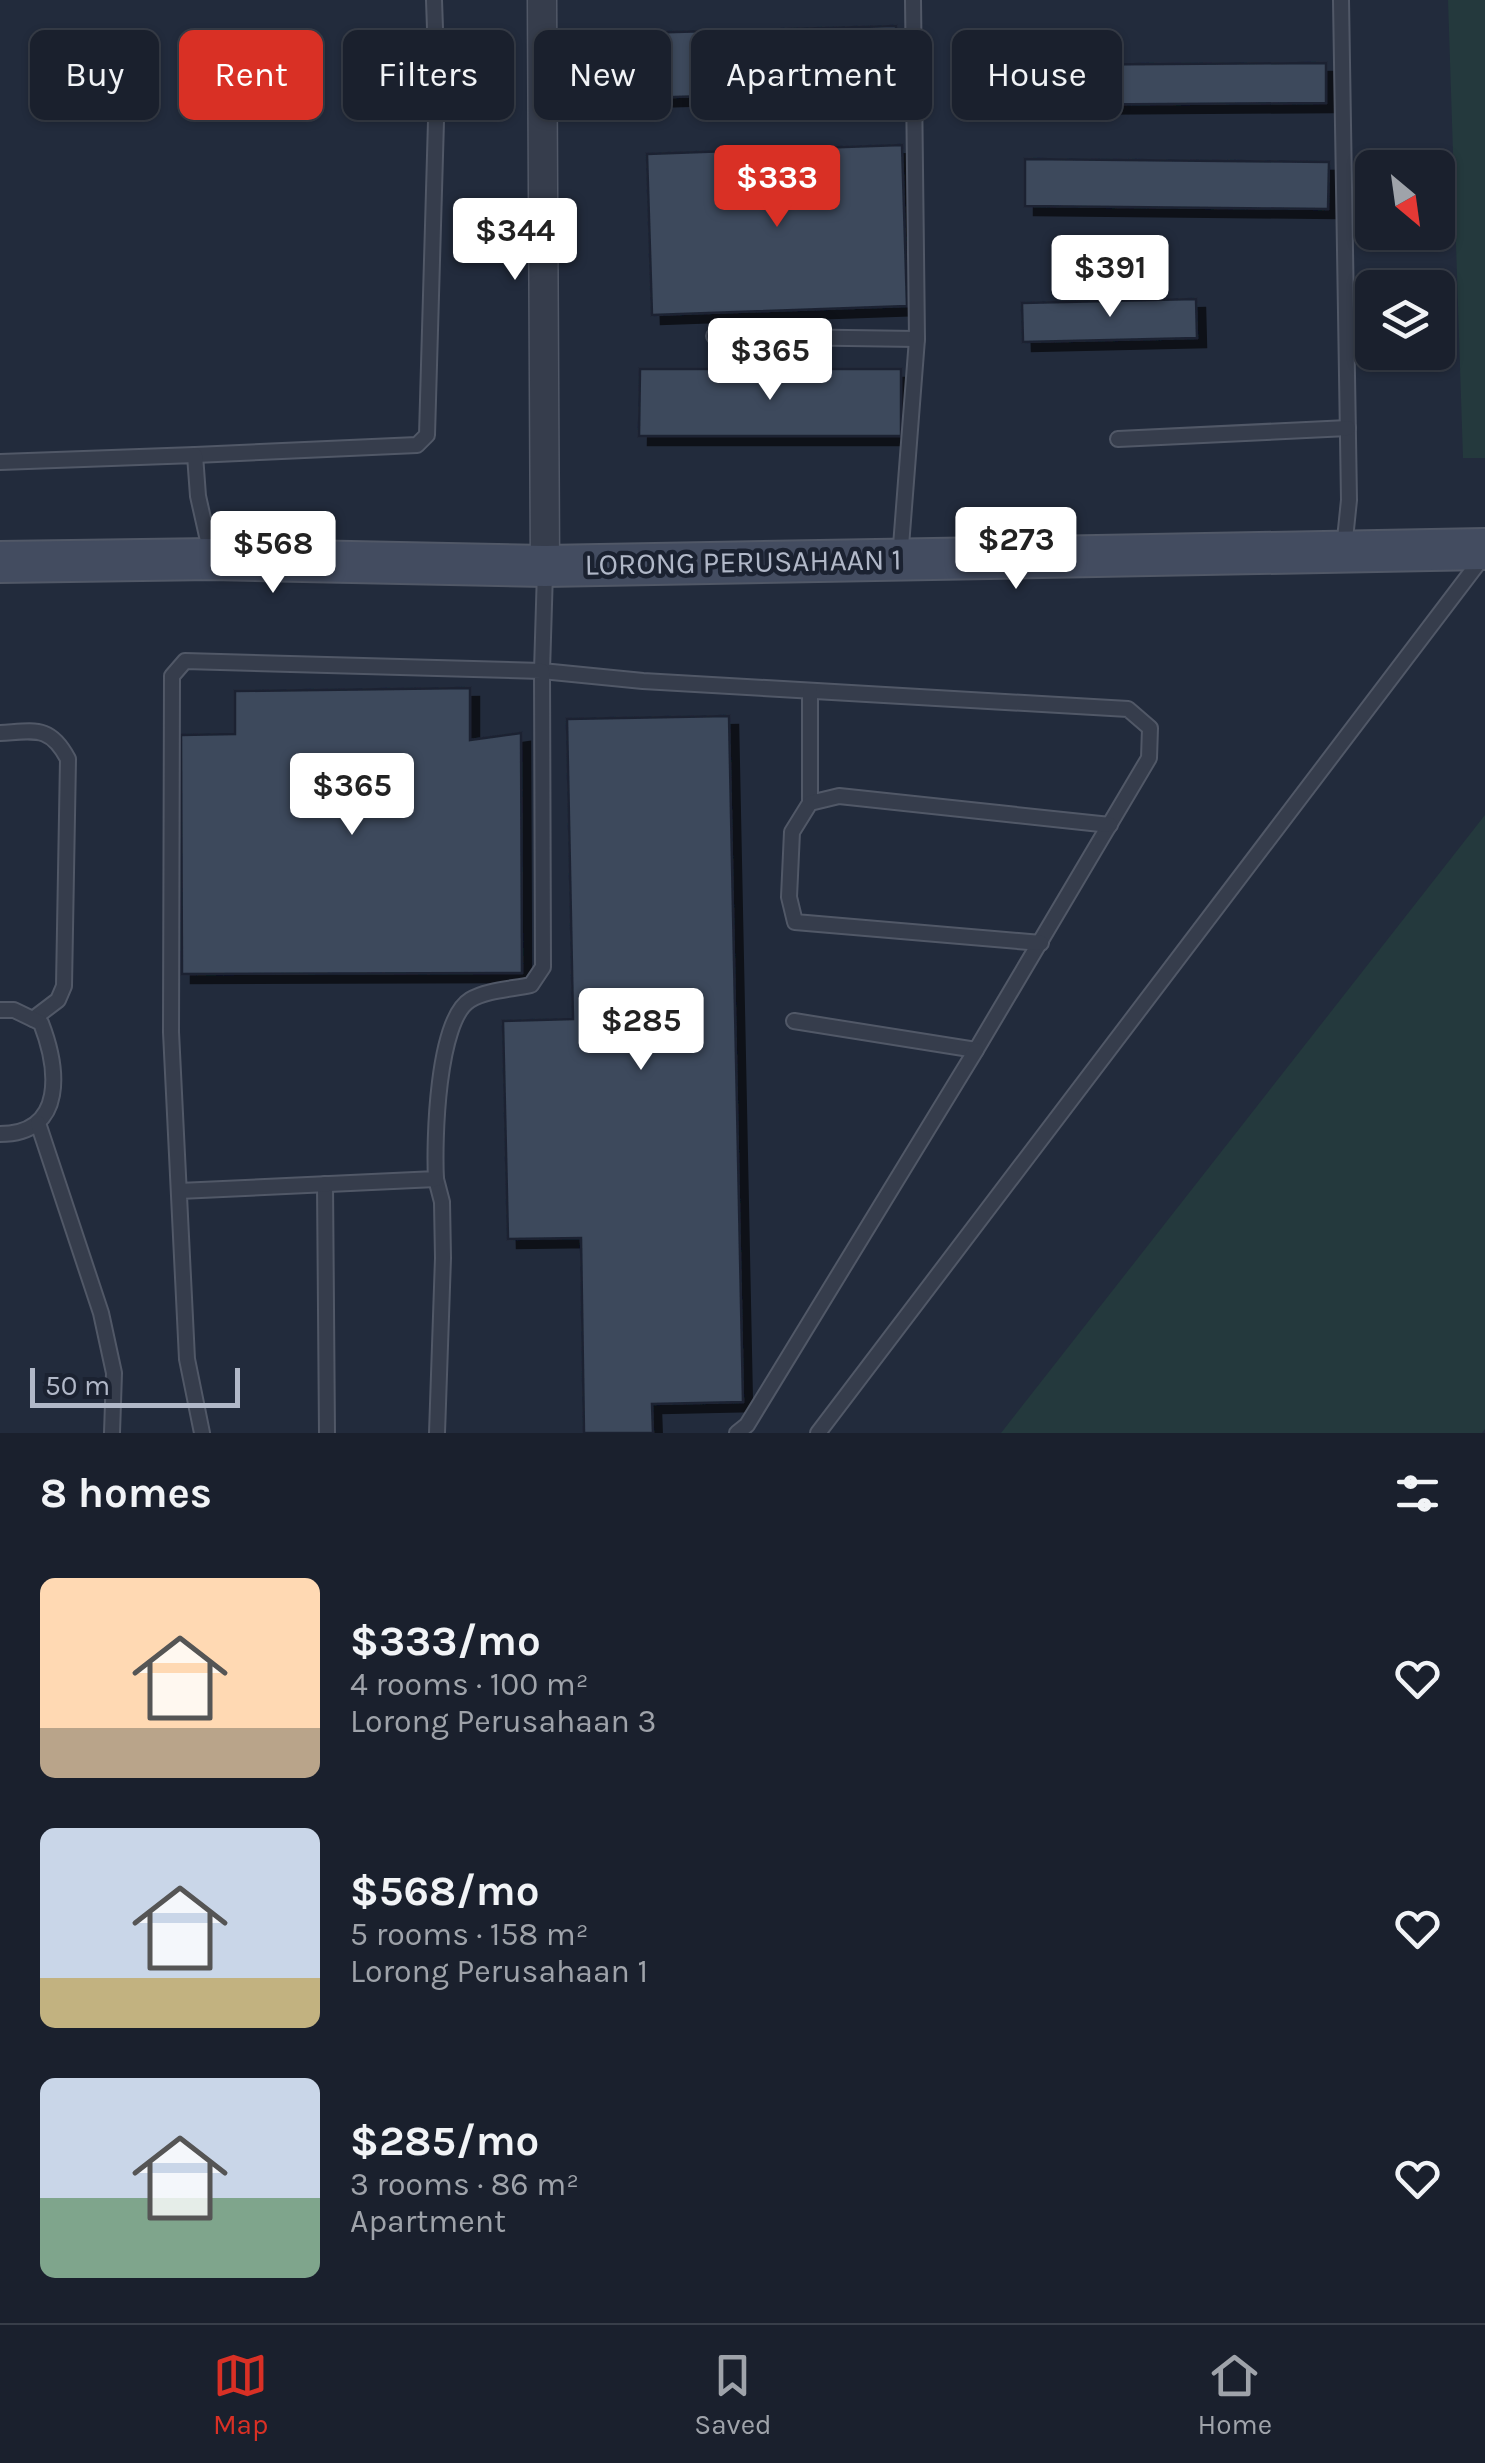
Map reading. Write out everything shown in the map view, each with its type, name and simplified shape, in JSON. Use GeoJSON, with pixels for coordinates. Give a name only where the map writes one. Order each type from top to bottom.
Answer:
{"type":"FeatureCollection","features":[{"type":"Feature","properties":{"kind":"street"},"geometry":{"type":"LineString","coordinates":[[542,0],[546,566]]}},
{"type":"Feature","properties":{"kind":"street","name":"LORONG PERUSAHAAN 1"},"geometry":{"type":"LineString","coordinates":[[0,562],[212,560],[546,566],[1485,551]]}},
{"type":"Feature","properties":{"kind":"lane"},"geometry":{"type":"LineString","coordinates":[[0,462],[417,445],[427,435],[436,86],[434,0]]}},
{"type":"Feature","properties":{"kind":"lane"},"geometry":{"type":"LineString","coordinates":[[900,560],[918,339],[914,0]]}},
{"type":"Feature","properties":{"kind":"lane"},"geometry":{"type":"LineString","coordinates":[[1341,0],[1348,428],[1344,552]]}},
{"type":"Feature","properties":{"kind":"lane"},"geometry":{"type":"LineString","coordinates":[[714,336],[918,339]]}},
{"type":"Feature","properties":{"kind":"lane"},"geometry":{"type":"LineString","coordinates":[[1118,439],[1348,428]]}},
{"type":"Feature","properties":{"kind":"lane"},"geometry":{"type":"LineString","coordinates":[[194,456],[212,560]]}},
{"type":"Feature","properties":{"kind":"lane"},"geometry":{"type":"LineString","coordinates":[[818,1433],[1485,551]]}},
{"type":"Feature","properties":{"kind":"lane"},"geometry":{"type":"LineString","coordinates":[[437,1433],[443,1258],[442,1202],[434,1142],[449,1028],[458,1011],[473,998],[531,985],[543,967],[541,621],[546,566]]}},
{"type":"Feature","properties":{"kind":"lane"},"geometry":{"type":"LineString","coordinates":[[202,1433],[187,1359],[171,1032],[172,676],[185,661],[542,671],[577,677],[1128,709],[1150,728],[1149,758],[804,1334],[747,1425],[737,1433]]}},
{"type":"Feature","properties":{"kind":"lane"},"geometry":{"type":"LineString","coordinates":[[810,691],[810,803],[792,832],[788,897],[795,922],[1041,943]]}},
{"type":"Feature","properties":{"kind":"lane"},"geometry":{"type":"LineString","coordinates":[[0,732],[40,731],[58,739],[68,759],[64,986],[58,1000],[33,1019]]}},
{"type":"Feature","properties":{"kind":"lane"},"geometry":{"type":"LineString","coordinates":[[810,803],[839,796],[1110,825]]}},
{"type":"Feature","properties":{"kind":"lane"},"geometry":{"type":"LineString","coordinates":[[0,1010],[14,1010],[41,1023],[53,1054],[53,1096],[38,1123],[13,1134],[0,1134]]}},
{"type":"Feature","properties":{"kind":"lane"},"geometry":{"type":"LineString","coordinates":[[794,1020],[976,1050]]}},
{"type":"Feature","properties":{"kind":"lane"},"geometry":{"type":"LineString","coordinates":[[38,1123],[101,1313],[114,1373],[112,1433]]}},
{"type":"Feature","properties":{"kind":"lane"},"geometry":{"type":"LineString","coordinates":[[178,1192],[436,1178]]}},
{"type":"Feature","properties":{"kind":"lane"},"geometry":{"type":"LineString","coordinates":[[325,1184],[327,1433]]}},
{"type":"Feature","properties":{"kind":"green space"},"geometry":{"type":"Polygon","coordinates":[[[1448,0],[1485,0],[1485,458],[1463,458],[1448,0]]]}},
{"type":"Feature","properties":{"kind":"green space"},"geometry":{"type":"Polygon","coordinates":[[[1485,815],[1482,1433],[1001,1433],[1485,815]]]}},
{"type":"Feature","properties":{"kind":"building"},"geometry":{"type":"Polygon","coordinates":[[[896,26],[896,30],[750,30],[896,26]]]}},
{"type":"Feature","properties":{"kind":"building"},"geometry":{"type":"Polygon","coordinates":[[[671,32],[691,32],[691,96],[671,97],[671,32]]]}},
{"type":"Feature","properties":{"kind":"building"},"geometry":{"type":"Polygon","coordinates":[[[1326,63],[1326,103],[1122,104],[1122,64],[1326,63]]]}},
{"type":"Feature","properties":{"kind":"building"},"geometry":{"type":"Polygon","coordinates":[[[902,145],[907,306],[652,315],[647,154],[902,145]]]}},
{"type":"Feature","properties":{"kind":"building"},"geometry":{"type":"Polygon","coordinates":[[[1025,159],[1329,162],[1328,209],[1025,206],[1025,159]]]}},
{"type":"Feature","properties":{"kind":"building"},"geometry":{"type":"Polygon","coordinates":[[[1196,299],[1197,338],[1023,342],[1022,303],[1196,299]]]}},
{"type":"Feature","properties":{"kind":"building"},"geometry":{"type":"Polygon","coordinates":[[[640,369],[901,369],[901,436],[639,436],[640,369]]]}},
{"type":"Feature","properties":{"kind":"building"},"geometry":{"type":"Polygon","coordinates":[[[470,688],[470,740],[521,733],[522,973],[182,974],[181,735],[235,734],[235,691],[470,688]]]}},
{"type":"Feature","properties":{"kind":"building"},"geometry":{"type":"Polygon","coordinates":[[[729,716],[743,1402],[652,1404],[653,1433],[584,1433],[581,1238],[508,1239],[503,1021],[573,1019],[567,719],[729,716]]]}}]}
